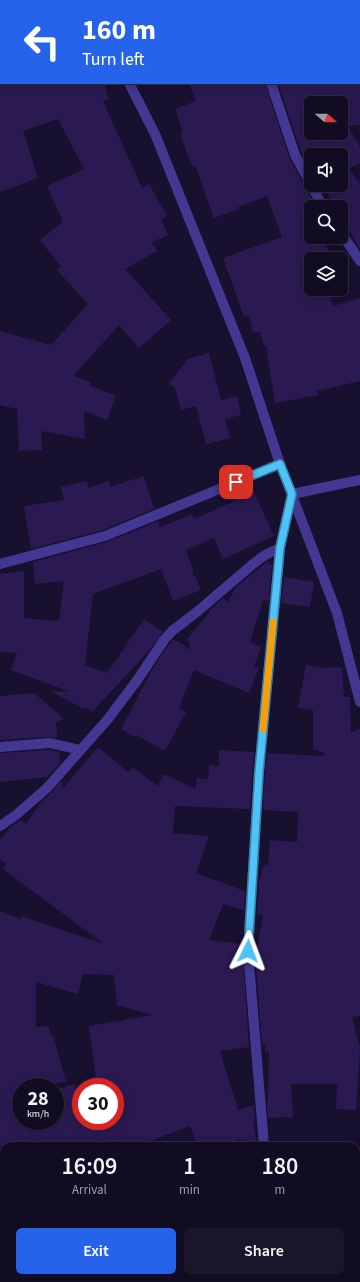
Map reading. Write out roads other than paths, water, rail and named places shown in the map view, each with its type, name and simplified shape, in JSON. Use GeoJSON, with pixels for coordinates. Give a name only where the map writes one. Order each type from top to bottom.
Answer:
{"type":"FeatureCollection","features":[{"type":"Feature","properties":{"kind":"street"},"geometry":{"type":"LineString","coordinates":[[130,84],[155,134],[245,358],[280,464],[337,613],[360,702]]}},
{"type":"Feature","properties":{"kind":"street"},"geometry":{"type":"LineString","coordinates":[[271,84],[295,155],[319,200]]}},
{"type":"Feature","properties":{"kind":"street"},"geometry":{"type":"LineString","coordinates":[[348,243],[360,261]]}},
{"type":"Feature","properties":{"kind":"street"},"geometry":{"type":"LineString","coordinates":[[0,564],[105,536],[280,464]]}},
{"type":"Feature","properties":{"kind":"street"},"geometry":{"type":"LineString","coordinates":[[292,494],[359,478]]}},
{"type":"Feature","properties":{"kind":"street"},"geometry":{"type":"LineString","coordinates":[[264,1142],[248,951],[259,772],[280,548],[292,494]]}},
{"type":"Feature","properties":{"kind":"street"},"geometry":{"type":"LineString","coordinates":[[0,826],[16,815],[47,788],[108,719],[172,631],[253,564],[265,555],[280,548]]}},
{"type":"Feature","properties":{"kind":"street"},"geometry":{"type":"LineString","coordinates":[[0,746],[50,743],[80,750]]}}]}
